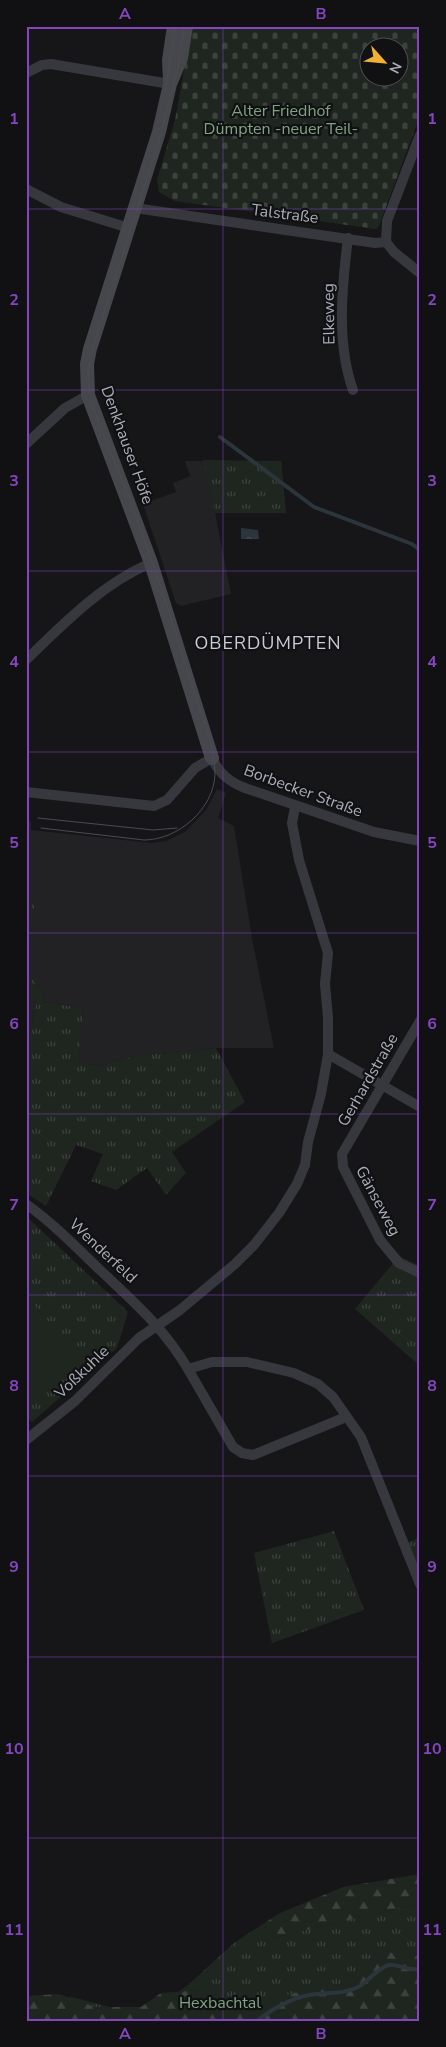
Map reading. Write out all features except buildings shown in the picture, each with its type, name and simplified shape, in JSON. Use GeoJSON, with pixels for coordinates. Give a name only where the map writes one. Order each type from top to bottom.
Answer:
{"type":"FeatureCollection","features":[{"type":"Feature","properties":{"kind":"street","name":"Denkhauser Höfe"},"geometry":{"type":"LineString","coordinates":[[170,84],[169,60],[174,26]]}},
{"type":"Feature","properties":{"kind":"street","name":"Denkhauser Höfe"},"geometry":{"type":"LineString","coordinates":[[186,26],[181,58],[170,84],[160,125],[86,364],[89,395],[150,563],[212,758]]}},
{"type":"Feature","properties":{"kind":"street"},"geometry":{"type":"LineString","coordinates":[[26,73],[42,65],[51,64],[170,84]]}},
{"type":"Feature","properties":{"kind":"street"},"geometry":{"type":"LineString","coordinates":[[420,135],[387,221],[386,242],[394,252],[420,272]]}},
{"type":"Feature","properties":{"kind":"street"},"geometry":{"type":"LineString","coordinates":[[26,188],[61,207],[129,228]]}},
{"type":"Feature","properties":{"kind":"street","name":"Talstraße"},"geometry":{"type":"LineString","coordinates":[[135,208],[375,243],[386,242]]}},
{"type":"Feature","properties":{"kind":"street","name":"Elkeweg"},"geometry":{"type":"LineString","coordinates":[[348,238],[342,286],[348,377],[353,390]]}},
{"type":"Feature","properties":{"kind":"street"},"geometry":{"type":"LineString","coordinates":[[26,444],[65,408],[89,395]]}},
{"type":"Feature","properties":{"kind":"street"},"geometry":{"type":"LineString","coordinates":[[26,660],[57,630],[122,576],[150,563]]}},
{"type":"Feature","properties":{"kind":"street"},"geometry":{"type":"LineString","coordinates":[[26,792],[154,806],[168,800],[195,768],[212,758]]}},
{"type":"Feature","properties":{"kind":"street","name":"Borbecker Straße"},"geometry":{"type":"LineString","coordinates":[[212,758],[218,770],[231,781],[296,807],[374,832],[420,841]]}},
{"type":"Feature","properties":{"kind":"street"},"geometry":{"type":"LineString","coordinates":[[157,1324],[180,1310],[235,1264],[254,1245],[279,1213],[297,1184],[305,1165],[328,1054],[328,1018],[325,984],[328,952],[299,860],[292,824],[296,807]]}},
{"type":"Feature","properties":{"kind":"street","name":"Gerhardstraße"},"geometry":{"type":"LineString","coordinates":[[342,1154],[420,1021]]}},
{"type":"Feature","properties":{"kind":"street"},"geometry":{"type":"LineString","coordinates":[[328,1054],[382,1083],[420,1107]]}},
{"type":"Feature","properties":{"kind":"street","name":"Gänseweg"},"geometry":{"type":"LineString","coordinates":[[342,1154],[343,1167],[380,1240],[399,1263],[420,1274]]}},
{"type":"Feature","properties":{"kind":"street","name":"Wenderfeld"},"geometry":{"type":"LineString","coordinates":[[26,1204],[61,1232],[157,1324],[175,1346],[233,1447],[247,1455],[253,1454],[346,1418]]}},
{"type":"Feature","properties":{"kind":"street","name":"Voßkuhle"},"geometry":{"type":"LineString","coordinates":[[26,1440],[52,1421],[157,1324]]}},
{"type":"Feature","properties":{"kind":"street"},"geometry":{"type":"LineString","coordinates":[[188,1369],[212,1362],[247,1362],[294,1374],[318,1384],[333,1397],[360,1437],[420,1584]]}},
{"type":"Feature","properties":{"kind":"shaded area"},"geometry":{"type":"Polygon","coordinates":[[[185,461],[281,461],[286,513],[215,513],[231,594],[181,606],[176,603],[143,504],[176,492],[173,483],[190,476],[185,461]]]}},
{"type":"Feature","properties":{"kind":"shaded area"},"geometry":{"type":"Polygon","coordinates":[[[217,789],[226,793],[218,818],[234,826],[252,938],[274,1048],[216,1048],[139,1055],[100,1066],[79,1063],[83,1008],[43,1002],[44,994],[26,970],[35,903],[26,902],[26,820],[31,821],[31,830],[152,843],[166,841],[185,832],[206,810],[217,789]]]}},
{"type":"Feature","properties":{"kind":"shaded area"},"geometry":{"type":"Polygon","coordinates":[[[26,1000],[37,1002],[26,1048],[26,1000]]]}},
{"type":"Feature","properties":{"kind":"green space","name":"Alter Friedhof Dümpten -neuer Teil-"},"geometry":{"type":"Polygon","coordinates":[[[192,26],[420,26],[420,116],[379,226],[376,229],[175,201],[159,192],[157,180],[175,120],[192,26]]]}},
{"type":"Feature","properties":{"kind":"green space"},"geometry":{"type":"Polygon","coordinates":[[[203,460],[281,461],[286,513],[215,513],[203,460]]]}},
{"type":"Feature","properties":{"kind":"green space"},"geometry":{"type":"Polygon","coordinates":[[[26,902],[35,903],[26,970],[26,902]]]}},
{"type":"Feature","properties":{"kind":"green space"},"geometry":{"type":"Polygon","coordinates":[[[26,970],[44,994],[43,1002],[83,1008],[79,1063],[100,1066],[139,1055],[216,1048],[245,1102],[172,1152],[186,1173],[166,1195],[147,1168],[116,1190],[91,1181],[103,1154],[76,1145],[46,1206],[26,1193],[26,1048],[37,1002],[26,1000],[26,970]]]}},
{"type":"Feature","properties":{"kind":"green space"},"geometry":{"type":"Polygon","coordinates":[[[26,1216],[128,1312],[117,1348],[32,1422],[26,1416],[26,1216]]]}},
{"type":"Feature","properties":{"kind":"green space"},"geometry":{"type":"Polygon","coordinates":[[[399,1256],[420,1266],[420,1366],[355,1309],[399,1256]]]}},
{"type":"Feature","properties":{"kind":"green space"},"geometry":{"type":"Polygon","coordinates":[[[26,1296],[82,1359],[26,1409],[26,1296]]]}},
{"type":"Feature","properties":{"kind":"green space"},"geometry":{"type":"Polygon","coordinates":[[[334,1531],[364,1610],[272,1643],[254,1553],[334,1531]]]}},
{"type":"Feature","properties":{"kind":"green space"},"geometry":{"type":"Polygon","coordinates":[[[420,1537],[420,1598],[401,1546],[420,1537]]]}},
{"type":"Feature","properties":{"kind":"green space"},"geometry":{"type":"Polygon","coordinates":[[[420,1874],[420,1903],[274,1938],[263,1924],[280,1913],[343,1887],[420,1874]]]}},
{"type":"Feature","properties":{"kind":"green space"},"geometry":{"type":"Polygon","coordinates":[[[420,1903],[420,1963],[280,2007],[26,2021],[26,1998],[72,1997],[125,2011],[193,2004],[203,1990],[178,1992],[234,1943],[263,1924],[274,1938],[420,1903]]]}},
{"type":"Feature","properties":{"kind":"green space","name":"Hexbachtal"},"geometry":{"type":"Polygon","coordinates":[[[383,1952],[420,1956],[420,2021],[26,2021],[26,1996],[59,1994],[95,2007],[141,2007],[161,1993],[203,1990],[228,2007],[348,1982],[383,1952]]]}},
{"type":"Feature","properties":{"kind":"water"},"geometry":{"type":"Polygon","coordinates":[[[241,528],[258,530],[259,539],[241,539],[241,528]]]}},
{"type":"Feature","properties":{"kind":"waterway"},"geometry":{"type":"LineString","coordinates":[[220,437],[314,507],[412,544],[420,550]]}},
{"type":"Feature","properties":{"kind":"waterway"},"geometry":{"type":"LineString","coordinates":[[257,2021],[275,2009],[296,1999],[309,1995],[352,1990],[362,1985],[385,1966],[397,1965],[420,1969]]}},
{"type":"Feature","properties":{"kind":"tram line"},"geometry":{"type":"LineString","coordinates":[[165,91],[176,26]]}},
{"type":"Feature","properties":{"kind":"tram line"},"geometry":{"type":"LineString","coordinates":[[41,828],[144,840],[157,839],[169,835],[192,820],[201,810],[213,787],[215,774],[213,751],[206,727],[144,539],[93,407],[88,381],[93,347],[159,141],[178,67],[184,26]]}},
{"type":"Feature","properties":{"kind":"tram line"},"geometry":{"type":"LineString","coordinates":[[38,818],[153,830],[177,828]]}},
{"type":"Feature","properties":{"kind":"district","name":"OBERDÜMPTEN"},"geometry":{"type":"Point","coordinates":[268,643]}}]}
